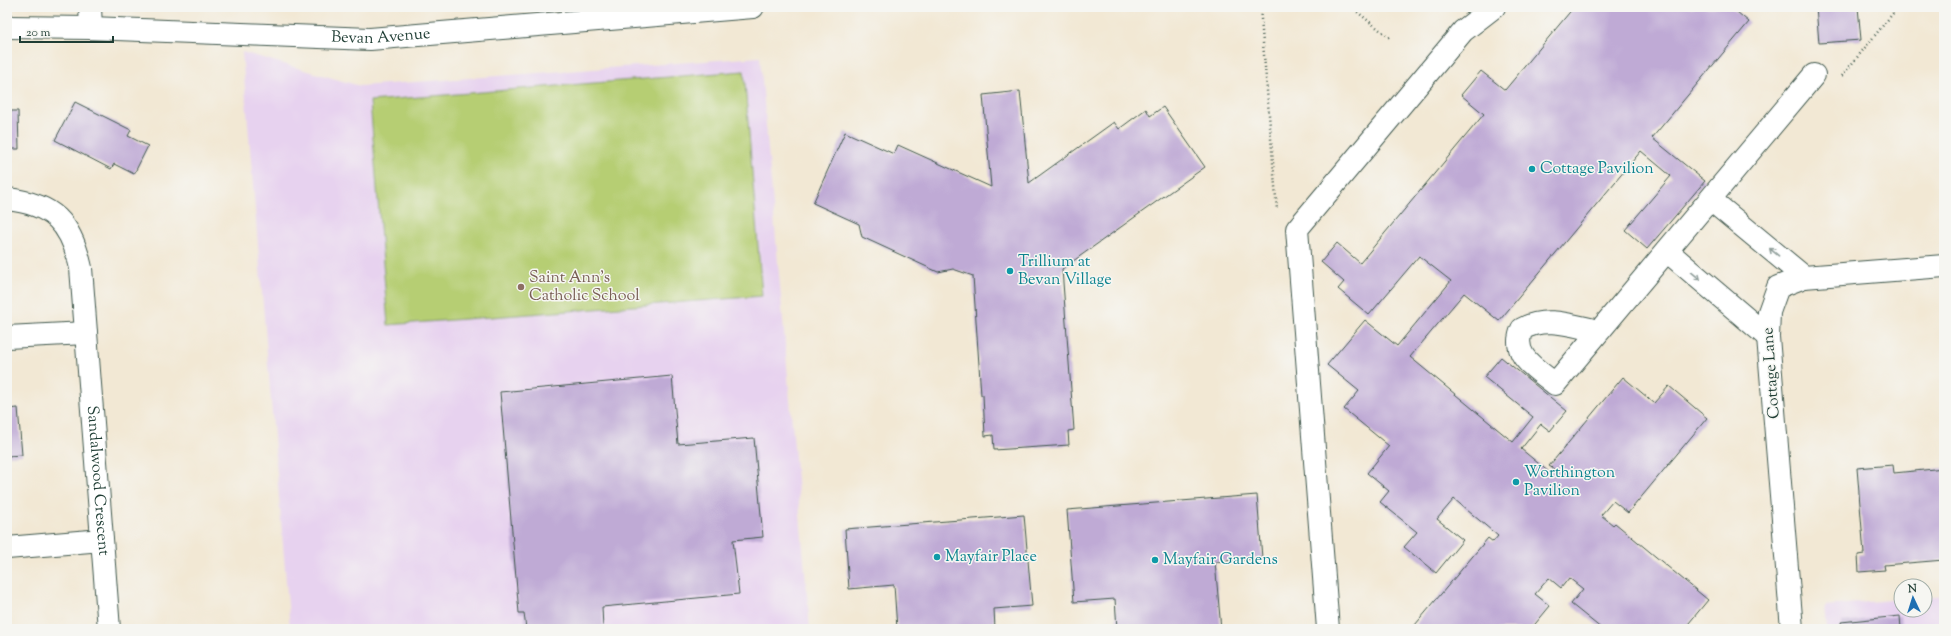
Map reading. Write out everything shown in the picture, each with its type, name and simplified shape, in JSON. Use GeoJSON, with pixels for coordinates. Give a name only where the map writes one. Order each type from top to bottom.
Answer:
{"type":"FeatureCollection","features":[{"type":"Feature","properties":{"kind":"street","name":"Bevan Avenue"},"geometry":{"type":"LineString","coordinates":[[7,27],[91,18],[370,39],[753,7]]}},
{"type":"Feature","properties":{"kind":"street"},"geometry":{"type":"LineString","coordinates":[[1328,629],[1297,229],[1463,31],[1494,7]]}},
{"type":"Feature","properties":{"kind":"street"},"geometry":{"type":"LineString","coordinates":[[1599,331],[1711,200],[1814,75]]}},
{"type":"Feature","properties":{"kind":"street","name":"Sandalwood Crescent"},"geometry":{"type":"LineString","coordinates":[[7,199],[29,202],[49,211],[66,227],[76,246],[81,268],[109,629]]}},
{"type":"Feature","properties":{"kind":"street"},"geometry":{"type":"LineString","coordinates":[[1711,200],[1804,277]]}},
{"type":"Feature","properties":{"kind":"street"},"geometry":{"type":"LineString","coordinates":[[1667,251],[1768,337]]}},
{"type":"Feature","properties":{"kind":"street","name":"Cottage Lane"},"geometry":{"type":"LineString","coordinates":[[1792,629],[1768,337],[1769,312],[1778,287],[1804,277],[1944,266]]}},
{"type":"Feature","properties":{"kind":"street"},"geometry":{"type":"LineString","coordinates":[[7,337],[86,333]]}},
{"type":"Feature","properties":{"kind":"street"},"geometry":{"type":"LineString","coordinates":[[7,548],[102,540]]}},
{"type":"Feature","properties":{"kind":"path"},"geometry":{"type":"LineString","coordinates":[[1351,7],[1390,38]]}},
{"type":"Feature","properties":{"kind":"path"},"geometry":{"type":"LineString","coordinates":[[1814,75],[1836,83],[1898,7]]}},
{"type":"Feature","properties":{"kind":"shaded area","name":"Saint Ann's Catholic School"},"geometry":{"type":"Polygon","coordinates":[[[242,52],[360,86],[760,57],[810,629],[290,629],[242,52]]]}},
{"type":"Feature","properties":{"kind":"shaded area"},"geometry":{"type":"Polygon","coordinates":[[[1944,595],[1944,629],[1827,629],[1825,606],[1893,600],[1893,618],[1933,618],[1933,596],[1944,595]]]}},
{"type":"Feature","properties":{"kind":"green space"},"geometry":{"type":"Polygon","coordinates":[[[744,71],[762,296],[388,325],[370,101],[744,71]]]}},
{"type":"Feature","properties":{"kind":"building"},"geometry":{"type":"Polygon","coordinates":[[[1574,7],[1731,7],[1749,22],[1652,138],[1705,181],[1647,249],[1625,230],[1671,176],[1641,151],[1499,321],[1464,293],[1410,357],[1513,442],[1533,417],[1484,377],[1501,357],[1567,411],[1550,431],[1541,424],[1521,449],[1550,473],[1554,469],[1549,466],[1623,377],[1654,403],[1669,386],[1707,418],[1628,513],[1613,501],[1601,515],[1613,525],[1615,523],[1708,600],[1684,629],[1602,629],[1571,604],[1583,589],[1569,578],[1561,588],[1549,578],[1535,594],[1550,606],[1531,629],[1420,629],[1415,625],[1488,538],[1493,542],[1498,536],[1454,499],[1437,519],[1463,540],[1436,573],[1404,547],[1417,532],[1380,502],[1389,491],[1367,473],[1389,446],[1344,409],[1359,391],[1327,365],[1365,320],[1397,346],[1451,281],[1419,256],[1369,315],[1338,289],[1344,282],[1321,262],[1337,243],[1360,263],[1484,114],[1461,95],[1481,71],[1505,90],[1574,7]]]}},
{"type":"Feature","properties":{"kind":"building"},"geometry":{"type":"Polygon","coordinates":[[[1816,7],[1858,7],[1861,40],[1819,43],[1816,7]]]}},
{"type":"Feature","properties":{"kind":"building","name":"Trillium at Bevan Village"},"geometry":{"type":"Polygon","coordinates":[[[1020,91],[1029,183],[1114,122],[1119,129],[1146,109],[1150,116],[1163,107],[1205,167],[1062,269],[1074,430],[1068,431],[1069,445],[994,450],[993,435],[985,436],[973,276],[953,269],[938,272],[862,237],[859,224],[813,203],[845,132],[894,154],[898,145],[991,187],[983,95],[1020,91]]]}},
{"type":"Feature","properties":{"kind":"building"},"geometry":{"type":"Polygon","coordinates":[[[75,102],[131,130],[128,136],[148,146],[134,174],[114,164],[111,169],[55,140],[75,102]]]}},
{"type":"Feature","properties":{"kind":"building"},"geometry":{"type":"Polygon","coordinates":[[[7,111],[18,111],[19,149],[7,149],[7,111]]]}},
{"type":"Feature","properties":{"kind":"building"},"geometry":{"type":"Polygon","coordinates":[[[672,376],[678,444],[754,438],[763,537],[733,540],[739,594],[602,607],[603,629],[526,629],[524,613],[519,613],[500,392],[672,376]]]}},
{"type":"Feature","properties":{"kind":"building"},"geometry":{"type":"Polygon","coordinates":[[[18,408],[22,455],[7,456],[7,409],[18,408]]]}},
{"type":"Feature","properties":{"kind":"building"},"geometry":{"type":"Polygon","coordinates":[[[1893,465],[1894,473],[1944,468],[1944,560],[1884,565],[1885,570],[1859,572],[1858,555],[1864,554],[1857,468],[1893,465]]]}},
{"type":"Feature","properties":{"kind":"building","name":"Mayfair Gardens"},"geometry":{"type":"Polygon","coordinates":[[[1257,495],[1262,558],[1215,562],[1221,629],[1117,629],[1115,599],[1074,602],[1067,510],[1257,495]]]}},
{"type":"Feature","properties":{"kind":"building","name":"Mayfair Place"},"geometry":{"type":"Polygon","coordinates":[[[1024,515],[1032,606],[994,609],[995,629],[897,629],[894,585],[849,589],[845,529],[1024,515]]]}},
{"type":"Feature","properties":{"kind":"building"},"geometry":{"type":"Polygon","coordinates":[[[1893,617],[1893,618],[1900,618],[1901,629],[1842,629],[1841,622],[1893,617]]]}},
{"type":"Feature","properties":{"kind":"place","name":"Cottage Pavilion"},"geometry":{"type":"Point","coordinates":[1532,169]}},
{"type":"Feature","properties":{"kind":"place","name":"Trillium at Bevan Village"},"geometry":{"type":"Point","coordinates":[1010,271]}},
{"type":"Feature","properties":{"kind":"place","name":"Saint Ann's Catholic School"},"geometry":{"type":"Point","coordinates":[521,287]}},
{"type":"Feature","properties":{"kind":"place","name":"Worthington Pavilion"},"geometry":{"type":"Point","coordinates":[1516,482]}},
{"type":"Feature","properties":{"kind":"place","name":"Mayfair Place"},"geometry":{"type":"Point","coordinates":[937,557]}},
{"type":"Feature","properties":{"kind":"place","name":"Mayfair Gardens"},"geometry":{"type":"Point","coordinates":[1155,560]}}]}
